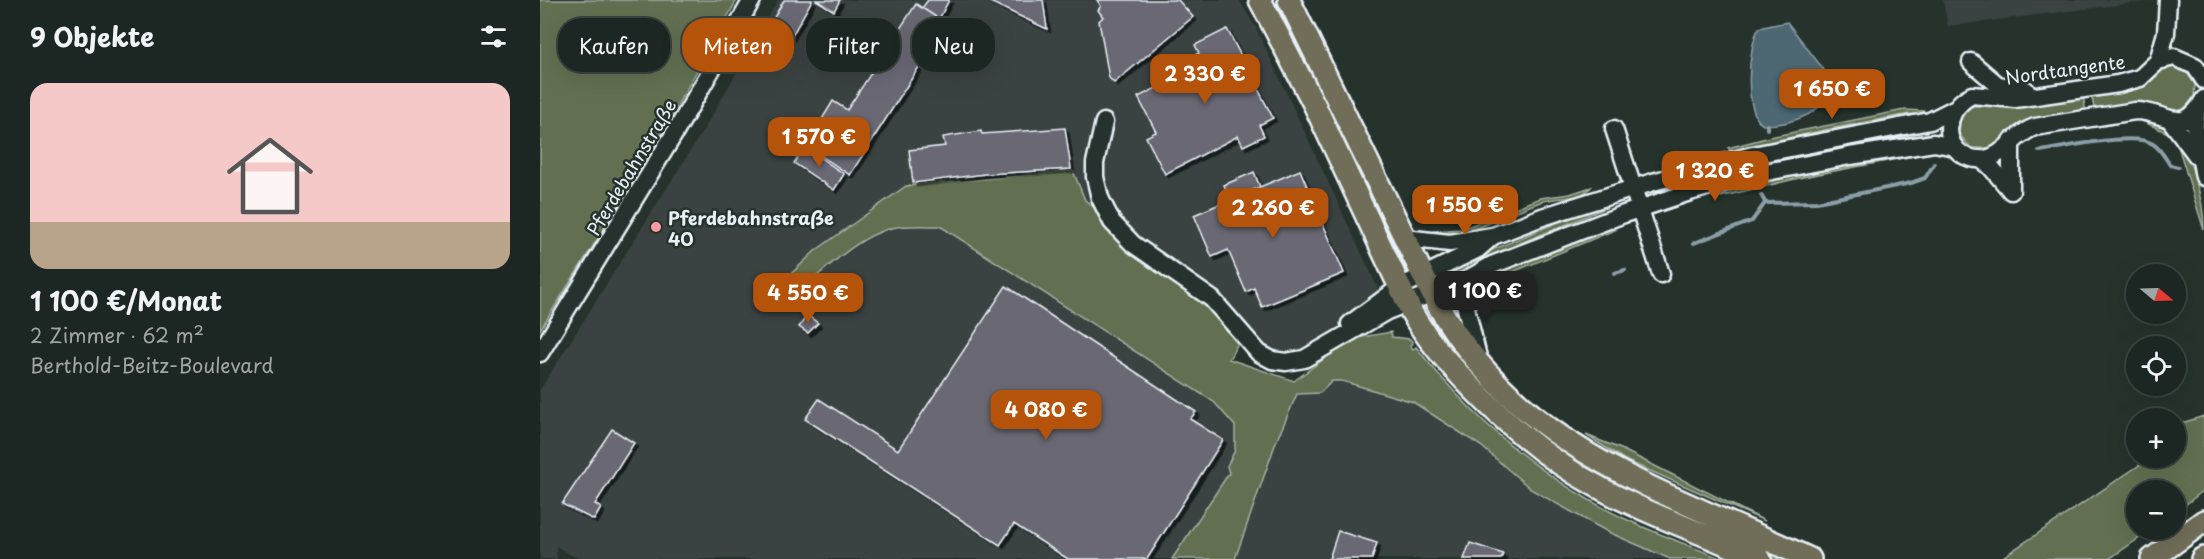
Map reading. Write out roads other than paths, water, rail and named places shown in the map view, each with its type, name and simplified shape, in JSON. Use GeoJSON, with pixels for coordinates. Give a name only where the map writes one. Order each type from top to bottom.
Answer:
{"type":"FeatureCollection","features":[{"type":"Feature","properties":{"kind":"main road"},"geometry":{"type":"LineString","coordinates":[[1260,0],[1315,106],[1403,295],[1425,334],[1457,372],[1498,414],[1542,451],[1614,496],[1760,559]]}},
{"type":"Feature","properties":{"kind":"main road"},"geometry":{"type":"LineString","coordinates":[[1289,0],[1426,284],[1452,328],[1483,368],[1538,420],[1604,465],[1653,490],[1810,559]]}},
{"type":"Feature","properties":{"kind":"main road"},"geometry":{"type":"LineString","coordinates":[[2152,559],[2204,521]]}},
{"type":"Feature","properties":{"kind":"street","name":"Pferdebahnstraße"},"geometry":{"type":"LineString","coordinates":[[540,353],[676,131],[752,0]]}},
{"type":"Feature","properties":{"kind":"street"},"geometry":{"type":"LineString","coordinates":[[2158,61],[2166,33],[2168,0]]}},
{"type":"Feature","properties":{"kind":"street"},"geometry":{"type":"LineString","coordinates":[[2166,33],[2181,57],[2196,66],[2204,80]]}},
{"type":"Feature","properties":{"kind":"street","name":"Nordtangente"},"geometry":{"type":"LineString","coordinates":[[1972,96],[2015,99],[2132,81],[2144,75],[2158,61],[2181,57]]}},
{"type":"Feature","properties":{"kind":"street"},"geometry":{"type":"LineString","coordinates":[[1404,238],[1450,243],[1493,236],[1633,188],[1763,152],[1930,121],[1954,109],[1972,96],[1971,62],[2001,87],[2021,90],[2048,88],[2062,93]]}},
{"type":"Feature","properties":{"kind":"street"},"geometry":{"type":"LineString","coordinates":[[2171,121],[2185,119],[2200,105]]}},
{"type":"Feature","properties":{"kind":"street"},"geometry":{"type":"LineString","coordinates":[[2200,105],[2195,126],[2199,160],[2204,177]]}},
{"type":"Feature","properties":{"kind":"street"},"geometry":{"type":"LineString","coordinates":[[1954,109],[1949,128],[1955,147]]}},
{"type":"Feature","properties":{"kind":"street"},"geometry":{"type":"LineString","coordinates":[[1980,159],[1995,156],[2011,141],[2035,127],[2135,111],[2149,111],[2171,121],[2199,160]]}},
{"type":"Feature","properties":{"kind":"street"},"geometry":{"type":"LineString","coordinates":[[1104,122],[1095,163],[1096,183],[1105,210],[1121,233],[1212,299],[1255,349],[1265,357],[1281,362],[1296,361],[1324,346],[1376,302],[1403,295],[1426,284],[1478,249],[1493,236]]}},
{"type":"Feature","properties":{"kind":"street"},"geometry":{"type":"LineString","coordinates":[[1614,129],[1661,274]]}},
{"type":"Feature","properties":{"kind":"street"},"geometry":{"type":"LineString","coordinates":[[1426,284],[1470,278],[1492,265],[1640,208],[1745,176],[1934,143],[1955,147],[1966,155],[1980,159],[1990,166],[2011,191],[2011,141]]}},
{"type":"Feature","properties":{"kind":"street"},"geometry":{"type":"LineString","coordinates":[[1470,278],[1466,291],[1465,309],[1483,368]]}},
{"type":"Feature","properties":{"kind":"water"},"geometry":{"type":"Polygon","coordinates":[[[1787,22],[1824,70],[1831,88],[1821,105],[1804,117],[1773,125],[1763,125],[1752,107],[1750,93],[1752,48],[1759,28],[1787,22]]]}},
{"type":"Feature","properties":{"kind":"waterway"},"geometry":{"type":"LineString","coordinates":[[2039,151],[2115,140],[2144,140],[2156,146],[2170,165],[2178,167]]}},
{"type":"Feature","properties":{"kind":"waterway"},"geometry":{"type":"LineString","coordinates":[[1694,243],[1752,221],[1765,203],[1817,202],[1911,183],[1925,178],[1934,164]]}},
{"type":"Feature","properties":{"kind":"waterway"},"geometry":{"type":"LineString","coordinates":[[1761,195],[1765,202]]}},
{"type":"Feature","properties":{"kind":"waterway"},"geometry":{"type":"LineString","coordinates":[[1615,273],[1625,270]]}},
{"type":"Feature","properties":{"kind":"place","name":"Pferdebahnstraße 40"},"geometry":{"type":"Point","coordinates":[656,227]}}]}
